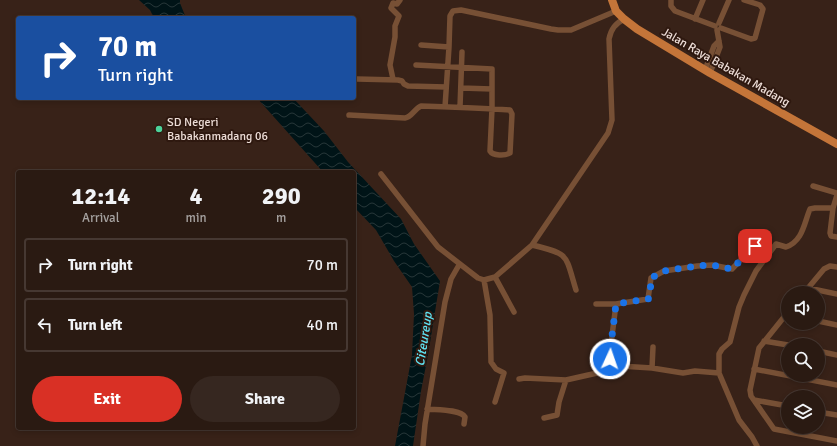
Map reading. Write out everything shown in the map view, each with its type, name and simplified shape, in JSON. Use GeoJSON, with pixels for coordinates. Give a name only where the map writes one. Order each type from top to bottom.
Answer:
{"type":"FeatureCollection","features":[{"type":"Feature","properties":{"kind":"main road","name":"Jalan Raya Babakan Madang"},"geometry":{"type":"LineString","coordinates":[[612,0],[616,11],[637,29],[707,72],[837,144]]}},
{"type":"Feature","properties":{"kind":"street"},"geometry":{"type":"LineString","coordinates":[[393,80],[390,65],[396,37],[395,26],[399,16],[391,8],[393,3],[397,4],[400,0]]}},
{"type":"Feature","properties":{"kind":"street"},"geometry":{"type":"LineString","coordinates":[[671,0],[672,9],[751,39],[755,38],[763,8],[760,5],[744,0]]}},
{"type":"Feature","properties":{"kind":"street"},"geometry":{"type":"LineString","coordinates":[[695,19],[703,0]]}},
{"type":"Feature","properties":{"kind":"street"},"geometry":{"type":"LineString","coordinates":[[707,72],[714,46],[719,41],[718,27],[728,0]]}},
{"type":"Feature","properties":{"kind":"street"},"geometry":{"type":"LineString","coordinates":[[445,107],[450,16],[451,13],[456,10],[550,29],[565,30],[576,28],[616,11]]}},
{"type":"Feature","properties":{"kind":"street"},"geometry":{"type":"LineString","coordinates":[[381,174],[430,239],[445,254],[475,276],[484,280],[495,277],[532,245],[610,130],[612,120],[609,39],[612,28],[624,19]]}},
{"type":"Feature","properties":{"kind":"street"},"geometry":{"type":"LineString","coordinates":[[421,45],[449,46]]}},
{"type":"Feature","properties":{"kind":"street"},"geometry":{"type":"LineString","coordinates":[[460,107],[462,52]]}},
{"type":"Feature","properties":{"kind":"street"},"geometry":{"type":"LineString","coordinates":[[349,115],[405,118],[410,116],[421,106],[460,107],[492,109],[510,110],[512,112],[510,151],[508,154],[493,154],[490,151],[492,109],[492,69],[416,65]]}},
{"type":"Feature","properties":{"kind":"street"},"geometry":{"type":"LineString","coordinates":[[357,79],[400,80],[408,86],[446,87]]}},
{"type":"Feature","properties":{"kind":"street"},"geometry":{"type":"LineString","coordinates":[[461,88],[492,89]]}},
{"type":"Feature","properties":{"kind":"street"},"geometry":{"type":"LineString","coordinates":[[813,186],[837,194],[833,208],[830,233],[831,236],[837,237]]}},
{"type":"Feature","properties":{"kind":"street"},"geometry":{"type":"LineString","coordinates":[[756,446],[752,437],[739,420],[719,373],[719,354],[730,342],[742,299],[756,270],[767,255],[776,244],[786,247],[797,240],[804,229],[811,208],[833,208]]}},
{"type":"Feature","properties":{"kind":"street"},"geometry":{"type":"LineString","coordinates":[[532,245],[555,251],[564,257],[569,265],[576,290]]}},
{"type":"Feature","properties":{"kind":"street"},"geometry":{"type":"LineString","coordinates":[[596,304],[616,304],[648,299],[650,297],[651,278],[664,271],[706,265],[732,269],[753,247],[756,247],[767,255]]}},
{"type":"Feature","properties":{"kind":"street"},"geometry":{"type":"LineString","coordinates":[[423,446],[427,410],[446,297],[451,279],[459,265]]}},
{"type":"Feature","properties":{"kind":"street"},"geometry":{"type":"LineString","coordinates":[[810,286],[824,269],[830,266],[837,267]]}},
{"type":"Feature","properties":{"kind":"street"},"geometry":{"type":"LineString","coordinates":[[495,277],[514,312]]}},
{"type":"Feature","properties":{"kind":"street"},"geometry":{"type":"LineString","coordinates":[[484,280],[490,315],[491,362],[496,369],[504,372],[495,402]]}},
{"type":"Feature","properties":{"kind":"street"},"geometry":{"type":"LineString","coordinates":[[825,293],[837,294]]}},
{"type":"Feature","properties":{"kind":"street"},"geometry":{"type":"LineString","coordinates":[[615,367],[610,359],[616,304]]}},
{"type":"Feature","properties":{"kind":"street"},"geometry":{"type":"LineString","coordinates":[[781,322],[764,341],[758,353],[750,390],[754,400],[774,429],[837,441]]}},
{"type":"Feature","properties":{"kind":"street"},"geometry":{"type":"LineString","coordinates":[[825,322],[837,325]]}},
{"type":"Feature","properties":{"kind":"street"},"geometry":{"type":"LineString","coordinates":[[764,341],[781,344]]}},
{"type":"Feature","properties":{"kind":"street"},"geometry":{"type":"LineString","coordinates":[[652,368],[653,347]]}},
{"type":"Feature","properties":{"kind":"street"},"geometry":{"type":"LineString","coordinates":[[825,352],[837,355]]}},
{"type":"Feature","properties":{"kind":"street"},"geometry":{"type":"LineString","coordinates":[[519,379],[566,380],[622,366],[652,368],[683,373],[693,371],[719,373]]}},
{"type":"Feature","properties":{"kind":"street"},"geometry":{"type":"LineString","coordinates":[[754,369],[837,385]]}},
{"type":"Feature","properties":{"kind":"street"},"geometry":{"type":"LineString","coordinates":[[544,418],[557,415],[559,402],[566,380]]}},
{"type":"Feature","properties":{"kind":"street"},"geometry":{"type":"LineString","coordinates":[[754,400],[781,405]]}},
{"type":"Feature","properties":{"kind":"street"},"geometry":{"type":"LineString","coordinates":[[427,410],[446,410],[462,414],[465,417],[464,424]]}},
{"type":"Feature","properties":{"kind":"street"},"geometry":{"type":"LineString","coordinates":[[825,413],[837,416]]}},
{"type":"Feature","properties":{"kind":"street"},"geometry":{"type":"LineString","coordinates":[[821,446],[822,439]]}},
{"type":"Feature","properties":{"kind":"water"},"geometry":{"type":"Polygon","coordinates":[[[139,0],[180,0],[185,16],[153,16],[150,10],[139,0]]]}},
{"type":"Feature","properties":{"kind":"water"},"geometry":{"type":"Polygon","coordinates":[[[259,100],[295,100],[324,131],[355,170],[321,170],[259,100]]]}},
{"type":"Feature","properties":{"kind":"water","name":"Citeureup"},"geometry":{"type":"Polygon","coordinates":[[[356,171],[401,219],[414,244],[440,281],[413,446],[395,446],[412,355],[414,314],[412,287],[394,261],[376,230],[356,209],[356,171]]]}},
{"type":"Feature","properties":{"kind":"place","name":"SD Negeri Babakanmadang 06"},"geometry":{"type":"Point","coordinates":[159,129]}},
{"type":"Feature","properties":{"kind":"route"},"geometry":{"type":"LineString","coordinates":[[610,359],[616,304],[648,299],[650,297],[650,282],[652,276],[664,271],[706,265],[732,269],[755,246]]}}]}
